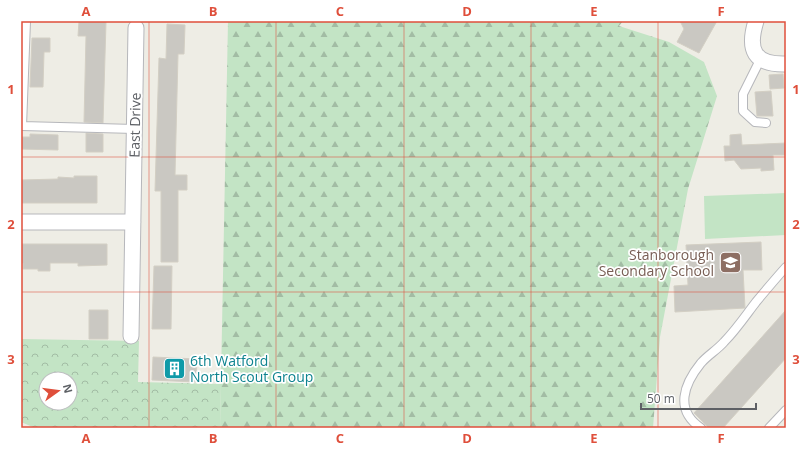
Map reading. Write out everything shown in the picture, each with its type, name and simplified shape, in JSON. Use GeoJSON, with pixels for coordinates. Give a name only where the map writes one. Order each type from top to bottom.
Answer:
{"type":"FeatureCollection","features":[{"type":"Feature","properties":{"kind":"street"},"geometry":{"type":"LineString","coordinates":[[756,21],[751,35],[754,52],[760,60],[767,63],[786,64]]}},
{"type":"Feature","properties":{"kind":"street","name":"East Drive"},"geometry":{"type":"LineString","coordinates":[[131,336],[136,28]]}},
{"type":"Feature","properties":{"kind":"street"},"geometry":{"type":"LineString","coordinates":[[21,222],[133,222]]}},
{"type":"Feature","properties":{"kind":"lane"},"geometry":{"type":"LineString","coordinates":[[26,21],[22,126],[135,129]]}},
{"type":"Feature","properties":{"kind":"lane"},"geometry":{"type":"LineString","coordinates":[[760,60],[743,94],[743,111],[754,122],[766,123]]}},
{"type":"Feature","properties":{"kind":"lane"},"geometry":{"type":"LineString","coordinates":[[701,428],[693,422],[685,410],[684,399],[686,387],[702,362],[724,343],[786,267]]}},
{"type":"Feature","properties":{"kind":"lane"},"geometry":{"type":"LineString","coordinates":[[769,428],[786,410]]}},
{"type":"Feature","properties":{"kind":"green space"},"geometry":{"type":"Polygon","coordinates":[[[228,21],[623,21],[619,26],[669,42],[704,62],[717,96],[688,189],[660,337],[653,428],[220,428],[228,21]]]}},
{"type":"Feature","properties":{"kind":"green space"},"geometry":{"type":"Polygon","coordinates":[[[786,193],[786,235],[705,239],[704,196],[786,193]]]}},
{"type":"Feature","properties":{"kind":"green space"},"geometry":{"type":"Polygon","coordinates":[[[21,339],[139,341],[138,382],[221,384],[220,428],[35,428],[21,422],[21,339]]]}},
{"type":"Feature","properties":{"kind":"building"},"geometry":{"type":"Polygon","coordinates":[[[79,21],[106,22],[103,123],[84,122],[86,36],[78,36],[79,21]]]}},
{"type":"Feature","properties":{"kind":"building"},"geometry":{"type":"Polygon","coordinates":[[[680,21],[717,21],[699,53],[677,42],[684,29],[680,21]]]}},
{"type":"Feature","properties":{"kind":"building"},"geometry":{"type":"Polygon","coordinates":[[[167,24],[185,25],[184,54],[178,54],[175,175],[187,175],[187,190],[178,190],[178,262],[161,262],[161,191],[155,191],[159,58],[166,59],[167,24]]]}},
{"type":"Feature","properties":{"kind":"building"},"geometry":{"type":"Polygon","coordinates":[[[32,38],[50,38],[50,52],[44,52],[43,87],[30,87],[32,38]]]}},
{"type":"Feature","properties":{"kind":"building"},"geometry":{"type":"Polygon","coordinates":[[[783,74],[784,88],[770,89],[769,75],[783,74]]]}},
{"type":"Feature","properties":{"kind":"building"},"geometry":{"type":"Polygon","coordinates":[[[771,91],[773,116],[757,116],[755,92],[771,91]]]}},
{"type":"Feature","properties":{"kind":"building"},"geometry":{"type":"Polygon","coordinates":[[[86,133],[103,134],[103,152],[86,152],[86,133]]]}},
{"type":"Feature","properties":{"kind":"building"},"geometry":{"type":"Polygon","coordinates":[[[30,134],[58,135],[58,150],[21,149],[21,137],[30,137],[30,134]]]}},
{"type":"Feature","properties":{"kind":"building"},"geometry":{"type":"Polygon","coordinates":[[[741,134],[742,145],[786,143],[786,155],[773,155],[774,170],[761,171],[761,168],[741,169],[734,160],[725,161],[724,146],[730,146],[730,135],[741,134]]]}},
{"type":"Feature","properties":{"kind":"building"},"geometry":{"type":"Polygon","coordinates":[[[74,176],[97,176],[97,203],[21,203],[21,180],[58,179],[58,177],[74,178],[74,176]]]}},
{"type":"Feature","properties":{"kind":"building"},"geometry":{"type":"Polygon","coordinates":[[[761,242],[762,270],[743,270],[745,308],[675,312],[674,286],[688,285],[686,245],[761,242]]]}},
{"type":"Feature","properties":{"kind":"building"},"geometry":{"type":"Polygon","coordinates":[[[21,244],[107,244],[107,265],[78,266],[78,263],[50,263],[50,271],[23,269],[23,263],[21,263],[21,244]]]}},
{"type":"Feature","properties":{"kind":"building"},"geometry":{"type":"Polygon","coordinates":[[[154,266],[172,266],[171,329],[152,329],[154,266]]]}},
{"type":"Feature","properties":{"kind":"building"},"geometry":{"type":"Polygon","coordinates":[[[89,310],[108,310],[108,339],[89,339],[89,310]]]}},
{"type":"Feature","properties":{"kind":"building"},"geometry":{"type":"Polygon","coordinates":[[[786,310],[786,358],[723,428],[709,428],[694,413],[786,310]]]}},
{"type":"Feature","properties":{"kind":"building","name":"6th Watford North Scout Group"},"geometry":{"type":"Polygon","coordinates":[[[153,357],[197,359],[196,382],[152,380],[153,357]]]}},
{"type":"Feature","properties":{"kind":"place","name":"Stanborough Secondary School"},"geometry":{"type":"Point","coordinates":[730,263]}},
{"type":"Feature","properties":{"kind":"place","name":"6th Watford North Scout Group"},"geometry":{"type":"Point","coordinates":[174,369]}}]}
